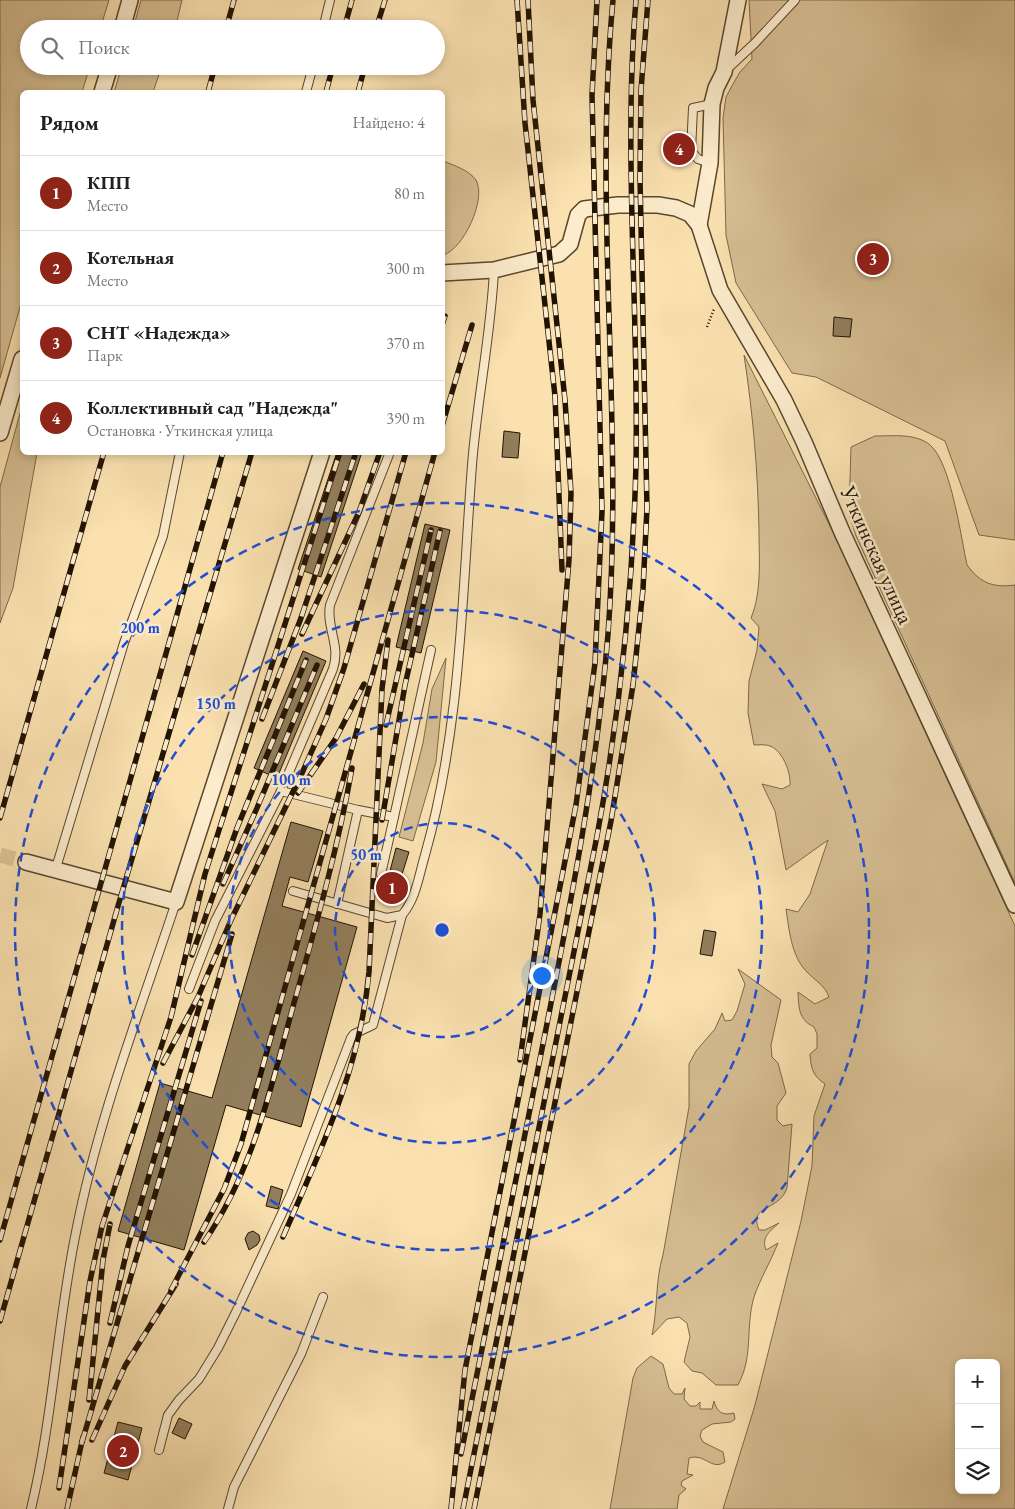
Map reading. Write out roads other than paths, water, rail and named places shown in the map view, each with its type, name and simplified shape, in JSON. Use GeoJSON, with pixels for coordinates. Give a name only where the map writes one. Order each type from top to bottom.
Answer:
{"type":"FeatureCollection","features":[{"type":"Feature","properties":{"kind":"street"},"geometry":{"type":"LineString","coordinates":[[124,20],[130,0]]}},
{"type":"Feature","properties":{"kind":"street"},"geometry":{"type":"LineString","coordinates":[[699,225],[710,163],[712,104],[716,88],[724,72],[738,0]]}},
{"type":"Feature","properties":{"kind":"street"},"geometry":{"type":"LineString","coordinates":[[103,90],[107,75]]}},
{"type":"Feature","properties":{"kind":"street"},"geometry":{"type":"LineString","coordinates":[[445,274],[494,270],[559,254],[570,244],[578,214],[584,210],[618,205],[658,205],[676,208],[690,214],[699,225]]}},
{"type":"Feature","properties":{"kind":"street","name":"Уткинская улица"},"geometry":{"type":"LineString","coordinates":[[699,225],[714,277],[796,425],[842,532],[1015,905]]}},
{"type":"Feature","properties":{"kind":"street"},"geometry":{"type":"LineString","coordinates":[[0,434],[20,366]]}},
{"type":"Feature","properties":{"kind":"street"},"geometry":{"type":"LineString","coordinates":[[26,862],[56,868],[176,902],[321,455]]}},
{"type":"Feature","properties":{"kind":"lane"},"geometry":{"type":"LineString","coordinates":[[325,20],[330,0]]}},
{"type":"Feature","properties":{"kind":"lane"},"geometry":{"type":"LineString","coordinates":[[724,72],[755,43],[795,0]]}},
{"type":"Feature","properties":{"kind":"lane"},"geometry":{"type":"LineString","coordinates":[[307,90],[311,75]]}},
{"type":"Feature","properties":{"kind":"lane"},"geometry":{"type":"LineString","coordinates":[[159,1450],[168,1415],[199,1379],[218,1348],[291,1194],[351,1038],[354,1034],[373,1025],[402,914],[412,898],[433,825],[450,738],[464,597],[473,456],[483,366],[490,326],[494,270]]}},
{"type":"Feature","properties":{"kind":"lane"},"geometry":{"type":"LineString","coordinates":[[56,868],[124,643],[163,536],[179,455]]}},
{"type":"Feature","properties":{"kind":"lane"},"geometry":{"type":"LineString","coordinates":[[189,989],[215,921],[280,791],[336,660],[337,649],[329,619],[330,605],[389,455]]}},
{"type":"Feature","properties":{"kind":"lane"},"geometry":{"type":"LineString","coordinates":[[381,874],[431,650]]}},
{"type":"Feature","properties":{"kind":"lane"},"geometry":{"type":"LineString","coordinates":[[280,791],[394,817]]}},
{"type":"Feature","properties":{"kind":"lane"},"geometry":{"type":"LineString","coordinates":[[337,904],[358,810]]}},
{"type":"Feature","properties":{"kind":"lane"},"geometry":{"type":"LineString","coordinates":[[293,891],[387,918],[402,914]]}},
{"type":"Feature","properties":{"kind":"lane"},"geometry":{"type":"LineString","coordinates":[[31,1509],[45,1442],[75,1234],[90,1169],[105,1114],[176,902]]}},
{"type":"Feature","properties":{"kind":"lane"},"geometry":{"type":"LineString","coordinates":[[228,1509],[234,1487],[300,1354],[323,1297]]}},
{"type":"Feature","properties":{"kind":"tunnel"},"geometry":{"type":"LineString","coordinates":[[0,855],[26,862]]}},
{"type":"Feature","properties":{"kind":"railway"},"geometry":{"type":"LineString","coordinates":[[228,20],[234,0]]}},
{"type":"Feature","properties":{"kind":"railway"},"geometry":{"type":"LineString","coordinates":[[346,20],[352,0]]}},
{"type":"Feature","properties":{"kind":"railway"},"geometry":{"type":"LineString","coordinates":[[379,20],[385,0]]}},
{"type":"Feature","properties":{"kind":"railway"},"geometry":{"type":"LineString","coordinates":[[517,0],[525,123],[555,396],[562,570]]}},
{"type":"Feature","properties":{"kind":"railway"},"geometry":{"type":"LineString","coordinates":[[520,1060],[540,914],[569,560],[571,493],[565,400],[533,100],[528,0]]}},
{"type":"Feature","properties":{"kind":"railway"},"geometry":{"type":"LineString","coordinates":[[451,1509],[465,1370],[576,805],[595,663],[602,511],[592,95],[597,0]]}},
{"type":"Feature","properties":{"kind":"railway"},"geometry":{"type":"LineString","coordinates":[[461,1454],[572,894],[597,738],[603,686],[612,555],[613,476],[606,158],[613,0]]}},
{"type":"Feature","properties":{"kind":"railway"},"geometry":{"type":"LineString","coordinates":[[463,1509],[597,836],[619,697],[632,557],[636,463],[631,174],[632,58],[636,0]]}},
{"type":"Feature","properties":{"kind":"railway"},"geometry":{"type":"LineString","coordinates":[[474,1509],[611,821],[633,685],[643,589],[647,508],[640,178],[641,90],[648,0]]}},
{"type":"Feature","properties":{"kind":"railway"},"geometry":{"type":"LineString","coordinates":[[209,90],[213,75]]}},
{"type":"Feature","properties":{"kind":"railway"},"geometry":{"type":"LineString","coordinates":[[327,90],[331,75]]}},
{"type":"Feature","properties":{"kind":"railway"},"geometry":{"type":"LineString","coordinates":[[359,90],[363,75]]}},
{"type":"Feature","properties":{"kind":"railway"},"geometry":{"type":"LineString","coordinates":[[445,416],[472,325]]}},
{"type":"Feature","properties":{"kind":"railway"},"geometry":{"type":"LineString","coordinates":[[0,818],[103,455]]}},
{"type":"Feature","properties":{"kind":"railway"},"geometry":{"type":"LineString","coordinates":[[0,1240],[222,455]]}},
{"type":"Feature","properties":{"kind":"railway"},"geometry":{"type":"LineString","coordinates":[[0,1321],[118,906],[251,455]]}},
{"type":"Feature","properties":{"kind":"railway"},"geometry":{"type":"LineString","coordinates":[[59,1488],[90,1281],[102,1226],[171,1017],[205,874],[339,455]]}},
{"type":"Feature","properties":{"kind":"railway"},"geometry":{"type":"LineString","coordinates":[[262,719],[301,618],[355,455]]}},
{"type":"Feature","properties":{"kind":"railway"},"geometry":{"type":"LineString","coordinates":[[302,634],[359,512],[379,455]]}},
{"type":"Feature","properties":{"kind":"railway"},"geometry":{"type":"LineString","coordinates":[[163,1063],[198,997],[231,920],[326,719],[344,668],[405,455]]}},
{"type":"Feature","properties":{"kind":"railway"},"geometry":{"type":"LineString","coordinates":[[171,1290],[224,1189],[241,1144],[434,455]]}},
{"type":"Feature","properties":{"kind":"railway"},"geometry":{"type":"LineString","coordinates":[[386,725],[431,530]]}},
{"type":"Feature","properties":{"kind":"railway"},"geometry":{"type":"LineString","coordinates":[[382,820],[405,685],[440,531]]}},
{"type":"Feature","properties":{"kind":"railway"},"geometry":{"type":"LineString","coordinates":[[283,1237],[337,1108],[348,1076],[364,1008],[369,972],[382,689],[388,640]]}},
{"type":"Feature","properties":{"kind":"railway"},"geometry":{"type":"LineString","coordinates":[[192,955],[237,828],[306,660]]}},
{"type":"Feature","properties":{"kind":"railway"},"geometry":{"type":"LineString","coordinates":[[223,884],[317,665]]}},
{"type":"Feature","properties":{"kind":"railway"},"geometry":{"type":"LineString","coordinates":[[298,793],[336,738],[364,684]]}},
{"type":"Feature","properties":{"kind":"railway"},"geometry":{"type":"LineString","coordinates":[[204,1242],[236,1186],[269,1096],[326,886],[352,768]]}},
{"type":"Feature","properties":{"kind":"railway"},"geometry":{"type":"LineString","coordinates":[[82,1442],[232,934]]}},
{"type":"Feature","properties":{"kind":"railway"},"geometry":{"type":"LineString","coordinates":[[110,1323],[128,1246],[201,1001]]}},
{"type":"Feature","properties":{"kind":"railway"},"geometry":{"type":"LineString","coordinates":[[89,1400],[103,1260],[110,1224]]}},
{"type":"Feature","properties":{"kind":"railway"},"geometry":{"type":"LineString","coordinates":[[92,1440],[125,1366],[176,1284]]}},
{"type":"Feature","properties":{"kind":"railway"},"geometry":{"type":"LineString","coordinates":[[67,1509],[83,1437]]}},
{"type":"Feature","properties":{"kind":"place","name":"Коллективный сад \"Надежда\""},"geometry":{"type":"Point","coordinates":[679,149]}},
{"type":"Feature","properties":{"kind":"place","name":"СНТ «Надежда»"},"geometry":{"type":"Point","coordinates":[873,259]}},
{"type":"Feature","properties":{"kind":"place","name":"КПП"},"geometry":{"type":"Point","coordinates":[392,888]}},
{"type":"Feature","properties":{"kind":"place","name":"Котельная"},"geometry":{"type":"Point","coordinates":[123,1451]}}]}
